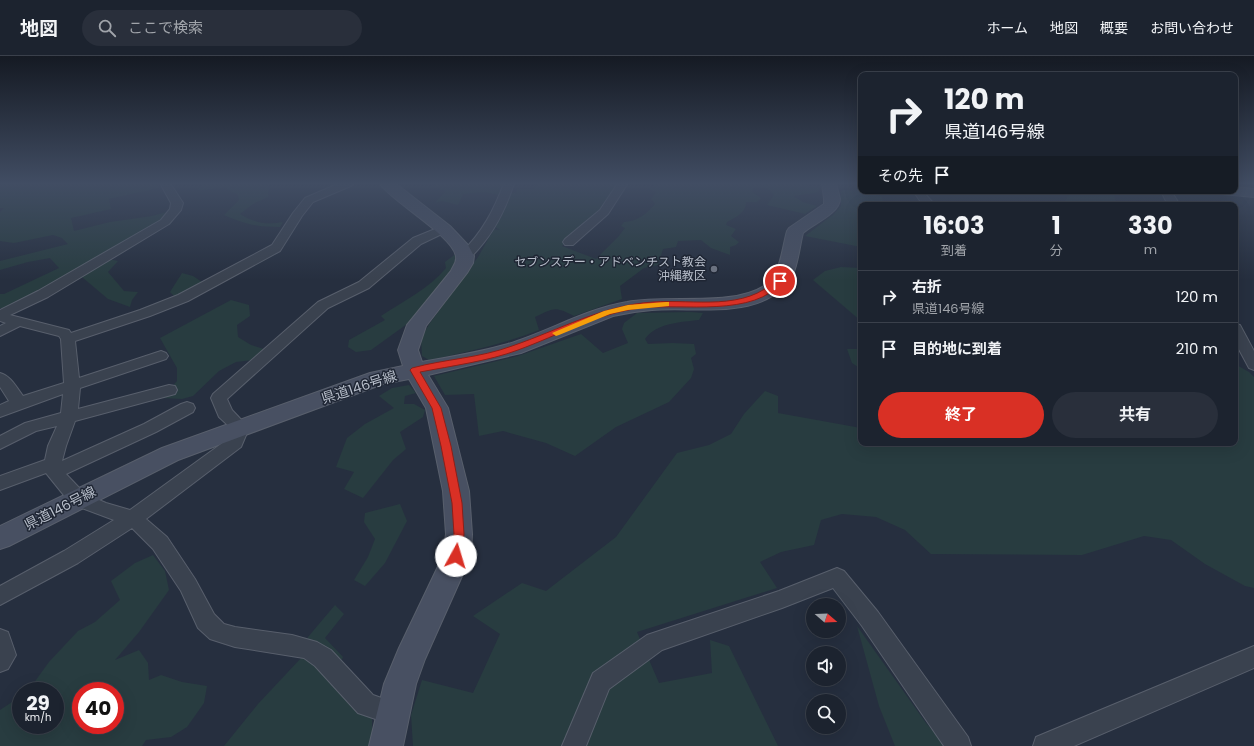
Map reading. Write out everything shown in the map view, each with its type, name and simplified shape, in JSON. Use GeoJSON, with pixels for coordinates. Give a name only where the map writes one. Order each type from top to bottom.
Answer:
{"type":"FeatureCollection","features":[{"type":"Feature","properties":{"kind":"main road"},"geometry":{"type":"LineString","coordinates":[[386,746],[400,684],[410,658],[456,556],[459,534],[456,491],[437,408],[410,360],[408,350],[417,325],[458,273],[464,263],[465,256],[462,249],[444,229],[427,215]]}},
{"type":"Feature","properties":{"kind":"main road","name":"県道146号線"},"geometry":{"type":"LineString","coordinates":[[0,538],[170,454],[366,382],[514,349],[607,312],[628,307],[653,304],[730,303],[748,300],[772,289],[785,273],[795,231],[818,215]]}},
{"type":"Feature","properties":{"kind":"street"},"geometry":{"type":"LineString","coordinates":[[0,316],[43,294],[165,222],[170,215]]}},
{"type":"Feature","properties":{"kind":"street"},"geometry":{"type":"LineString","coordinates":[[68,339],[145,313],[182,298],[276,248],[297,215]]}},
{"type":"Feature","properties":{"kind":"street"},"geometry":{"type":"LineString","coordinates":[[465,256],[477,246],[486,233],[495,215]]}},
{"type":"Feature","properties":{"kind":"street"},"geometry":{"type":"LineString","coordinates":[[569,242],[600,215]]}},
{"type":"Feature","properties":{"kind":"street"},"geometry":{"type":"LineString","coordinates":[[0,596],[71,557],[134,518],[235,443],[241,428],[226,413],[219,398],[323,305],[364,285],[417,241],[444,229]]}},
{"type":"Feature","properties":{"kind":"street"},"geometry":{"type":"LineString","coordinates":[[0,316],[17,322],[64,333],[68,339],[72,387],[69,416],[57,446],[54,468],[78,499],[102,510],[134,518],[160,543],[188,585],[206,621],[218,632],[235,637],[292,645],[309,649],[323,658],[366,705],[393,713]]}},
{"type":"Feature","properties":{"kind":"street"},"geometry":{"type":"LineString","coordinates":[[0,332],[17,322]]}},
{"type":"Feature","properties":{"kind":"street"},"geometry":{"type":"LineString","coordinates":[[1238,334],[1254,365]]}},
{"type":"Feature","properties":{"kind":"street"},"geometry":{"type":"LineString","coordinates":[[0,411],[19,403],[72,387],[161,356]]}},
{"type":"Feature","properties":{"kind":"street"},"geometry":{"type":"LineString","coordinates":[[0,378],[7,384],[19,403]]}},
{"type":"Feature","properties":{"kind":"street"},"geometry":{"type":"LineString","coordinates":[[0,443],[31,427],[169,390]]}},
{"type":"Feature","properties":{"kind":"street"},"geometry":{"type":"LineString","coordinates":[[0,483],[54,468],[150,428],[187,408]]}},
{"type":"Feature","properties":{"kind":"street"},"geometry":{"type":"LineString","coordinates":[[574,746],[601,681],[655,642],[782,599],[837,577],[870,620],[959,746]]}},
{"type":"Feature","properties":{"kind":"street"},"geometry":{"type":"LineString","coordinates":[[0,639],[5,655],[0,661]]}},
{"type":"Feature","properties":{"kind":"street"},"geometry":{"type":"LineString","coordinates":[[1045,746],[1254,657]]}},
{"type":"Feature","properties":{"kind":"green space"},"geometry":{"type":"Polygon","coordinates":[[[0,215],[83,215],[71,218],[74,231],[110,222],[155,215],[165,215],[161,221],[5,309],[0,308],[0,294],[4,294],[59,268],[50,258],[28,262],[0,270],[0,261],[68,244],[62,238],[53,235],[14,243],[0,241],[0,215]]]}},
{"type":"Feature","properties":{"kind":"green space"},"geometry":{"type":"Polygon","coordinates":[[[225,215],[243,215],[261,222],[283,222],[280,227],[257,226],[225,215]]]}},
{"type":"Feature","properties":{"kind":"green space"},"geometry":{"type":"Polygon","coordinates":[[[500,215],[596,215],[562,246],[596,259],[625,228],[621,226],[624,222],[628,222],[642,215],[738,215],[727,222],[726,225],[736,229],[731,236],[739,242],[730,247],[730,255],[711,248],[701,240],[678,241],[676,247],[663,249],[658,265],[644,268],[620,286],[622,299],[574,316],[554,309],[535,317],[539,330],[499,344],[429,360],[422,356],[421,338],[430,323],[478,257],[494,229],[500,230],[495,227],[500,215]]]}},
{"type":"Feature","properties":{"kind":"green space"},"geometry":{"type":"Polygon","coordinates":[[[832,215],[858,215],[858,246],[805,236],[832,215]]]}},
{"type":"Feature","properties":{"kind":"green space"},"geometry":{"type":"Polygon","coordinates":[[[457,253],[459,263],[407,324],[371,350],[356,352],[348,347],[349,340],[385,320],[381,316],[432,282],[446,268],[445,262],[457,253]]]}},
{"type":"Feature","properties":{"kind":"green space"},"geometry":{"type":"Polygon","coordinates":[[[109,259],[118,261],[108,272],[124,291],[138,292],[132,300],[130,307],[108,299],[82,277],[109,259]]]}},
{"type":"Feature","properties":{"kind":"green space"},"geometry":{"type":"Polygon","coordinates":[[[841,267],[858,268],[858,318],[813,280],[825,271],[841,267]]]}},
{"type":"Feature","properties":{"kind":"green space"},"geometry":{"type":"Polygon","coordinates":[[[182,273],[193,276],[202,282],[175,297],[170,292],[182,273]]]}},
{"type":"Feature","properties":{"kind":"green space"},"geometry":{"type":"Polygon","coordinates":[[[231,300],[249,305],[250,316],[237,325],[238,337],[251,345],[264,349],[253,360],[236,362],[219,371],[193,396],[182,399],[162,398],[177,381],[177,368],[160,338],[231,300]]]}},
{"type":"Feature","properties":{"kind":"green space"},"geometry":{"type":"Polygon","coordinates":[[[637,313],[703,313],[699,320],[662,326],[645,339],[648,344],[694,344],[696,354],[691,358],[694,369],[691,378],[669,402],[616,427],[575,456],[546,443],[503,431],[479,436],[474,394],[445,395],[434,376],[518,356],[581,334],[603,353],[628,343],[622,329],[624,323],[637,313]]]}},
{"type":"Feature","properties":{"kind":"green space"},"geometry":{"type":"Polygon","coordinates":[[[847,349],[858,349],[858,367],[852,363],[847,349]]]}},
{"type":"Feature","properties":{"kind":"green space"},"geometry":{"type":"Polygon","coordinates":[[[1238,366],[1249,372],[1254,377],[1254,588],[1245,586],[1205,564],[1171,540],[1144,536],[1082,555],[931,554],[905,530],[876,517],[842,514],[821,520],[814,545],[781,552],[760,562],[777,588],[637,632],[659,683],[712,673],[710,640],[729,646],[778,746],[413,746],[411,715],[422,680],[473,693],[500,634],[473,616],[522,583],[546,591],[616,537],[677,453],[709,445],[731,434],[744,414],[765,391],[778,396],[778,413],[858,427],[858,446],[1238,446],[1238,366]]]}},
{"type":"Feature","properties":{"kind":"green space"},"geometry":{"type":"Polygon","coordinates":[[[409,385],[416,393],[405,396],[404,404],[414,404],[425,410],[423,417],[400,432],[406,449],[393,460],[363,498],[344,489],[354,472],[336,467],[347,438],[365,424],[394,408],[379,396],[392,388],[409,385]]]}},
{"type":"Feature","properties":{"kind":"green space"},"geometry":{"type":"Polygon","coordinates":[[[400,504],[407,521],[385,563],[365,586],[354,580],[368,557],[375,539],[364,522],[365,513],[400,504]]]}},
{"type":"Feature","properties":{"kind":"green space"},"geometry":{"type":"Polygon","coordinates":[[[153,555],[165,571],[169,590],[139,632],[115,660],[139,650],[148,663],[149,680],[161,675],[182,682],[207,686],[204,703],[187,727],[171,737],[146,740],[142,746],[0,746],[0,710],[12,702],[12,734],[64,734],[64,682],[35,682],[49,662],[78,631],[95,622],[120,600],[111,581],[135,563],[153,555]]]}},
{"type":"Feature","properties":{"kind":"green space"},"geometry":{"type":"Polygon","coordinates":[[[335,605],[344,614],[325,638],[343,657],[335,676],[353,700],[372,719],[372,746],[224,746],[258,704],[302,657],[308,637],[335,605]]]}},
{"type":"Feature","properties":{"kind":"green space"},"geometry":{"type":"Polygon","coordinates":[[[857,626],[926,723],[946,746],[895,746],[879,706],[857,626]]]}},
{"type":"Feature","properties":{"kind":"slow traffic"},"geometry":{"type":"LineString","coordinates":[[556,333],[607,312],[628,307],[666,304]]}},
{"type":"Feature","properties":{"kind":"place","name":"セブンスデー・アドベンチスト教会 沖縄教区"},"geometry":{"type":"Point","coordinates":[714,269]}},
{"type":"Feature","properties":{"kind":"route"},"geometry":{"type":"LineString","coordinates":[[456,556],[459,534],[456,491],[437,408],[415,370],[514,349],[607,312],[628,307],[653,304],[718,304],[748,300],[772,289],[780,281]]}}]}
